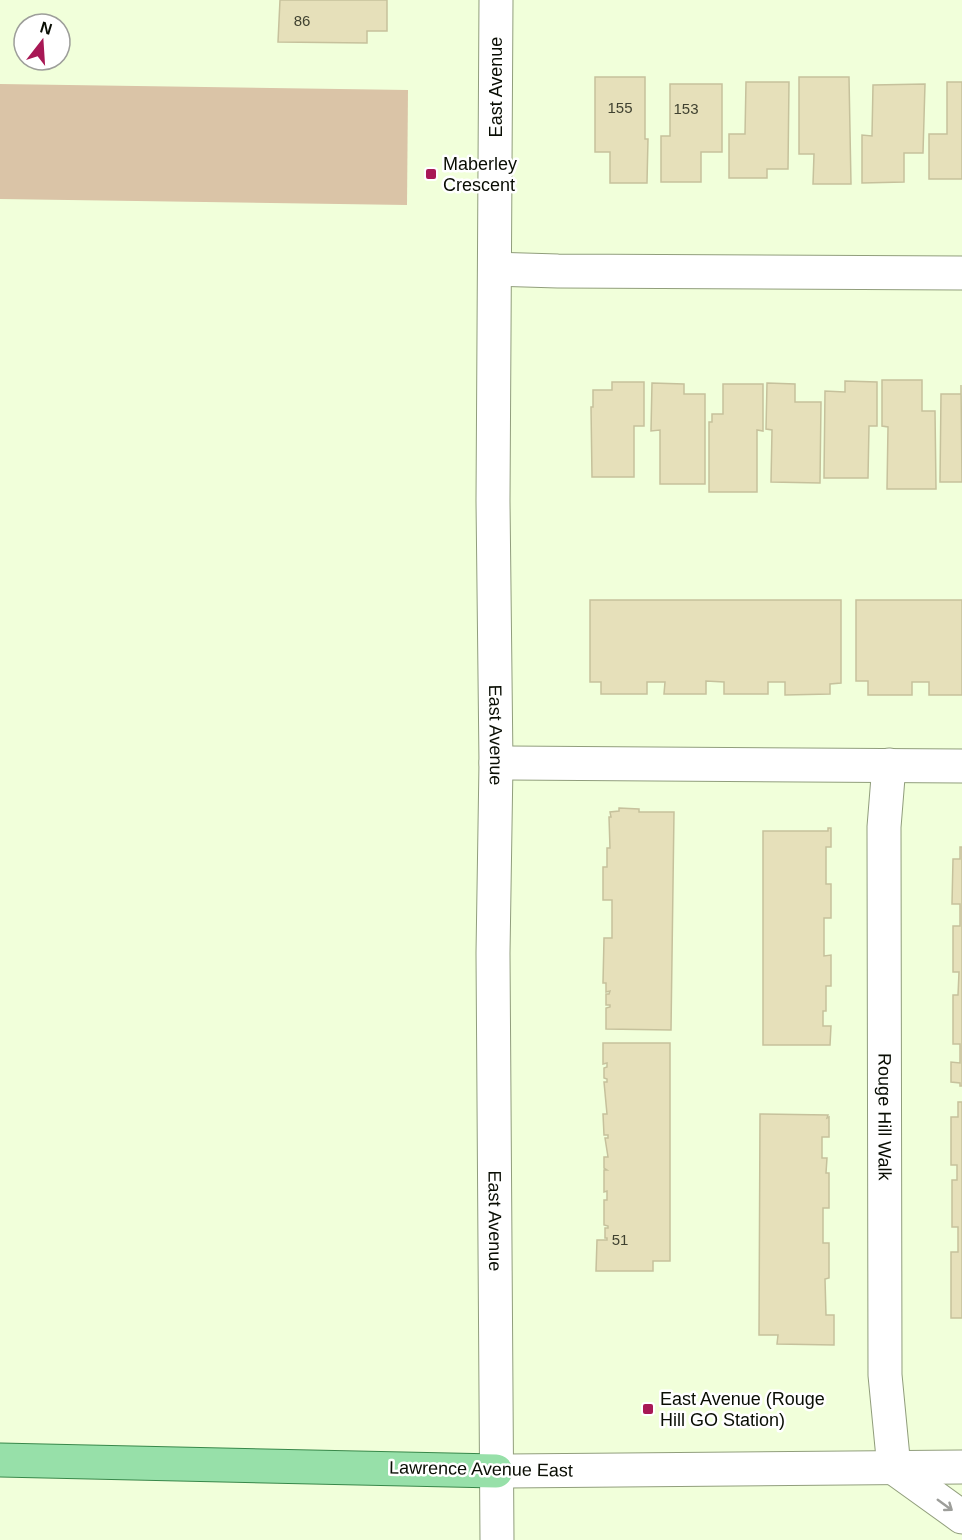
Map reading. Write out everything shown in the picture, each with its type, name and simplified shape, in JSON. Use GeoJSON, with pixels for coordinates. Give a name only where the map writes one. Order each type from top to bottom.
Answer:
{"type":"FeatureCollection","features":[{"type":"Feature","properties":{"kind":"main road","name":"Lawrence Avenue East"},"geometry":{"type":"LineString","coordinates":[[0,1460],[496,1471]]}},
{"type":"Feature","properties":{"kind":"street","name":"East Avenue"},"geometry":{"type":"LineString","coordinates":[[496,0],[493,513],[496,764],[493,965],[497,1540]]}},
{"type":"Feature","properties":{"kind":"street"},"geometry":{"type":"LineString","coordinates":[[495,269],[962,273]]}},
{"type":"Feature","properties":{"kind":"street"},"geometry":{"type":"LineString","coordinates":[[496,764],[962,766]]}},
{"type":"Feature","properties":{"kind":"street","name":"Rouge Hill Walk"},"geometry":{"type":"LineString","coordinates":[[889,765],[884,827],[885,1375],[894,1468]]}},
{"type":"Feature","properties":{"kind":"street","name":"Lawrence Avenue East"},"geometry":{"type":"LineString","coordinates":[[496,1471],[962,1467]]}},
{"type":"Feature","properties":{"kind":"street"},"geometry":{"type":"LineString","coordinates":[[894,1468],[962,1517]]}},
{"type":"Feature","properties":{"kind":"shaded area"},"geometry":{"type":"Polygon","coordinates":[[[0,84],[408,90],[407,205],[0,199],[0,84]]]}},
{"type":"Feature","properties":{"kind":"building"},"geometry":{"type":"Polygon","coordinates":[[[280,0],[387,0],[387,31],[367,31],[367,43],[278,42],[280,0]]]}},
{"type":"Feature","properties":{"kind":"building"},"geometry":{"type":"Polygon","coordinates":[[[595,77],[645,77],[645,139],[648,139],[647,183],[610,183],[610,152],[595,152],[595,77]]]}},
{"type":"Feature","properties":{"kind":"building"},"geometry":{"type":"Polygon","coordinates":[[[799,77],[849,77],[851,184],[813,184],[814,154],[799,154],[799,77]]]}},
{"type":"Feature","properties":{"kind":"building"},"geometry":{"type":"Polygon","coordinates":[[[746,82],[789,82],[788,169],[767,169],[767,178],[729,178],[729,134],[745,134],[746,82]]]}},
{"type":"Feature","properties":{"kind":"building"},"geometry":{"type":"Polygon","coordinates":[[[947,82],[962,82],[962,179],[929,179],[929,134],[947,134],[947,82]]]}},
{"type":"Feature","properties":{"kind":"building"},"geometry":{"type":"Polygon","coordinates":[[[670,84],[722,84],[722,152],[701,152],[701,182],[661,182],[661,136],[670,136],[670,84]]]}},
{"type":"Feature","properties":{"kind":"building"},"geometry":{"type":"Polygon","coordinates":[[[925,84],[923,153],[904,153],[904,182],[862,183],[862,135],[872,136],[873,85],[925,84]]]}},
{"type":"Feature","properties":{"kind":"building"},"geometry":{"type":"Polygon","coordinates":[[[882,380],[922,380],[922,411],[935,411],[936,489],[887,489],[888,427],[882,426],[882,380]]]}},
{"type":"Feature","properties":{"kind":"building"},"geometry":{"type":"Polygon","coordinates":[[[845,381],[877,382],[877,426],[869,426],[868,478],[824,478],[825,391],[845,392],[845,381]]]}},
{"type":"Feature","properties":{"kind":"building"},"geometry":{"type":"Polygon","coordinates":[[[612,382],[644,382],[644,426],[634,426],[634,477],[592,477],[591,407],[593,407],[593,390],[612,390],[612,382]]]}},
{"type":"Feature","properties":{"kind":"building"},"geometry":{"type":"Polygon","coordinates":[[[652,383],[684,384],[684,394],[705,394],[705,484],[660,484],[660,430],[651,431],[652,383]]]}},
{"type":"Feature","properties":{"kind":"building"},"geometry":{"type":"Polygon","coordinates":[[[767,383],[795,384],[795,402],[821,402],[820,483],[771,482],[772,430],[766,429],[767,383]]]}},
{"type":"Feature","properties":{"kind":"building"},"geometry":{"type":"Polygon","coordinates":[[[723,384],[763,384],[763,431],[757,430],[757,492],[709,492],[709,422],[712,422],[712,414],[723,414],[723,384]]]}},
{"type":"Feature","properties":{"kind":"building"},"geometry":{"type":"Polygon","coordinates":[[[961,385],[962,482],[940,482],[941,394],[961,394],[961,385]]]}},
{"type":"Feature","properties":{"kind":"building"},"geometry":{"type":"Polygon","coordinates":[[[590,600],[841,600],[841,683],[830,684],[830,694],[785,695],[785,682],[768,682],[768,694],[724,694],[724,682],[706,681],[706,694],[664,694],[665,682],[647,682],[647,694],[601,694],[601,682],[590,682],[590,600]]]}},
{"type":"Feature","properties":{"kind":"building"},"geometry":{"type":"Polygon","coordinates":[[[856,600],[962,600],[962,695],[929,695],[929,682],[912,682],[912,695],[868,695],[868,681],[856,681],[856,600]]]}},
{"type":"Feature","properties":{"kind":"building"},"geometry":{"type":"Polygon","coordinates":[[[619,808],[639,809],[639,812],[674,812],[671,1030],[606,1029],[606,1008],[610,1005],[606,1005],[606,994],[610,991],[606,992],[606,983],[603,983],[604,938],[612,938],[612,900],[603,900],[603,867],[607,867],[607,848],[610,848],[610,812],[619,811],[619,808]]]}},
{"type":"Feature","properties":{"kind":"building"},"geometry":{"type":"Polygon","coordinates":[[[828,828],[831,828],[831,847],[826,847],[826,884],[831,884],[831,918],[824,918],[824,956],[831,955],[831,986],[826,986],[826,1011],[823,1011],[823,1026],[831,1026],[830,1045],[763,1045],[763,831],[828,831],[828,828]]]}},
{"type":"Feature","properties":{"kind":"building"},"geometry":{"type":"Polygon","coordinates":[[[960,847],[962,847],[962,1086],[960,1083],[951,1082],[951,1062],[960,1063],[960,1044],[953,1044],[953,995],[958,995],[959,972],[953,972],[953,926],[960,926],[960,904],[952,904],[953,859],[960,859],[960,847]]]}},
{"type":"Feature","properties":{"kind":"building"},"geometry":{"type":"Polygon","coordinates":[[[603,1043],[670,1043],[670,1261],[653,1261],[653,1271],[596,1271],[597,1240],[607,1240],[605,1228],[608,1228],[604,1225],[604,1200],[607,1200],[607,1191],[604,1192],[604,1170],[607,1170],[604,1168],[604,1157],[608,1157],[605,1138],[608,1138],[608,1135],[604,1135],[603,1114],[607,1114],[604,1082],[607,1082],[607,1079],[604,1078],[604,1068],[607,1067],[607,1063],[603,1064],[603,1043]]]}},
{"type":"Feature","properties":{"kind":"building"},"geometry":{"type":"Polygon","coordinates":[[[958,1102],[962,1102],[962,1318],[951,1318],[951,1252],[958,1252],[958,1227],[952,1227],[952,1180],[957,1180],[957,1165],[951,1165],[951,1117],[958,1117],[958,1102]]]}},
{"type":"Feature","properties":{"kind":"building"},"geometry":{"type":"Polygon","coordinates":[[[760,1114],[828,1115],[827,1118],[829,1117],[829,1137],[822,1137],[822,1158],[827,1158],[826,1173],[829,1173],[829,1208],[823,1208],[823,1243],[829,1243],[829,1278],[825,1279],[826,1315],[834,1315],[834,1345],[777,1344],[778,1335],[759,1335],[760,1114]]]}},
{"type":"Feature","properties":{"kind":"place","name":"Maberley Crescent"},"geometry":{"type":"Point","coordinates":[431,174]}},
{"type":"Feature","properties":{"kind":"place","name":"East Avenue (Rouge Hill GO Station)"},"geometry":{"type":"Point","coordinates":[648,1409]}}]}
